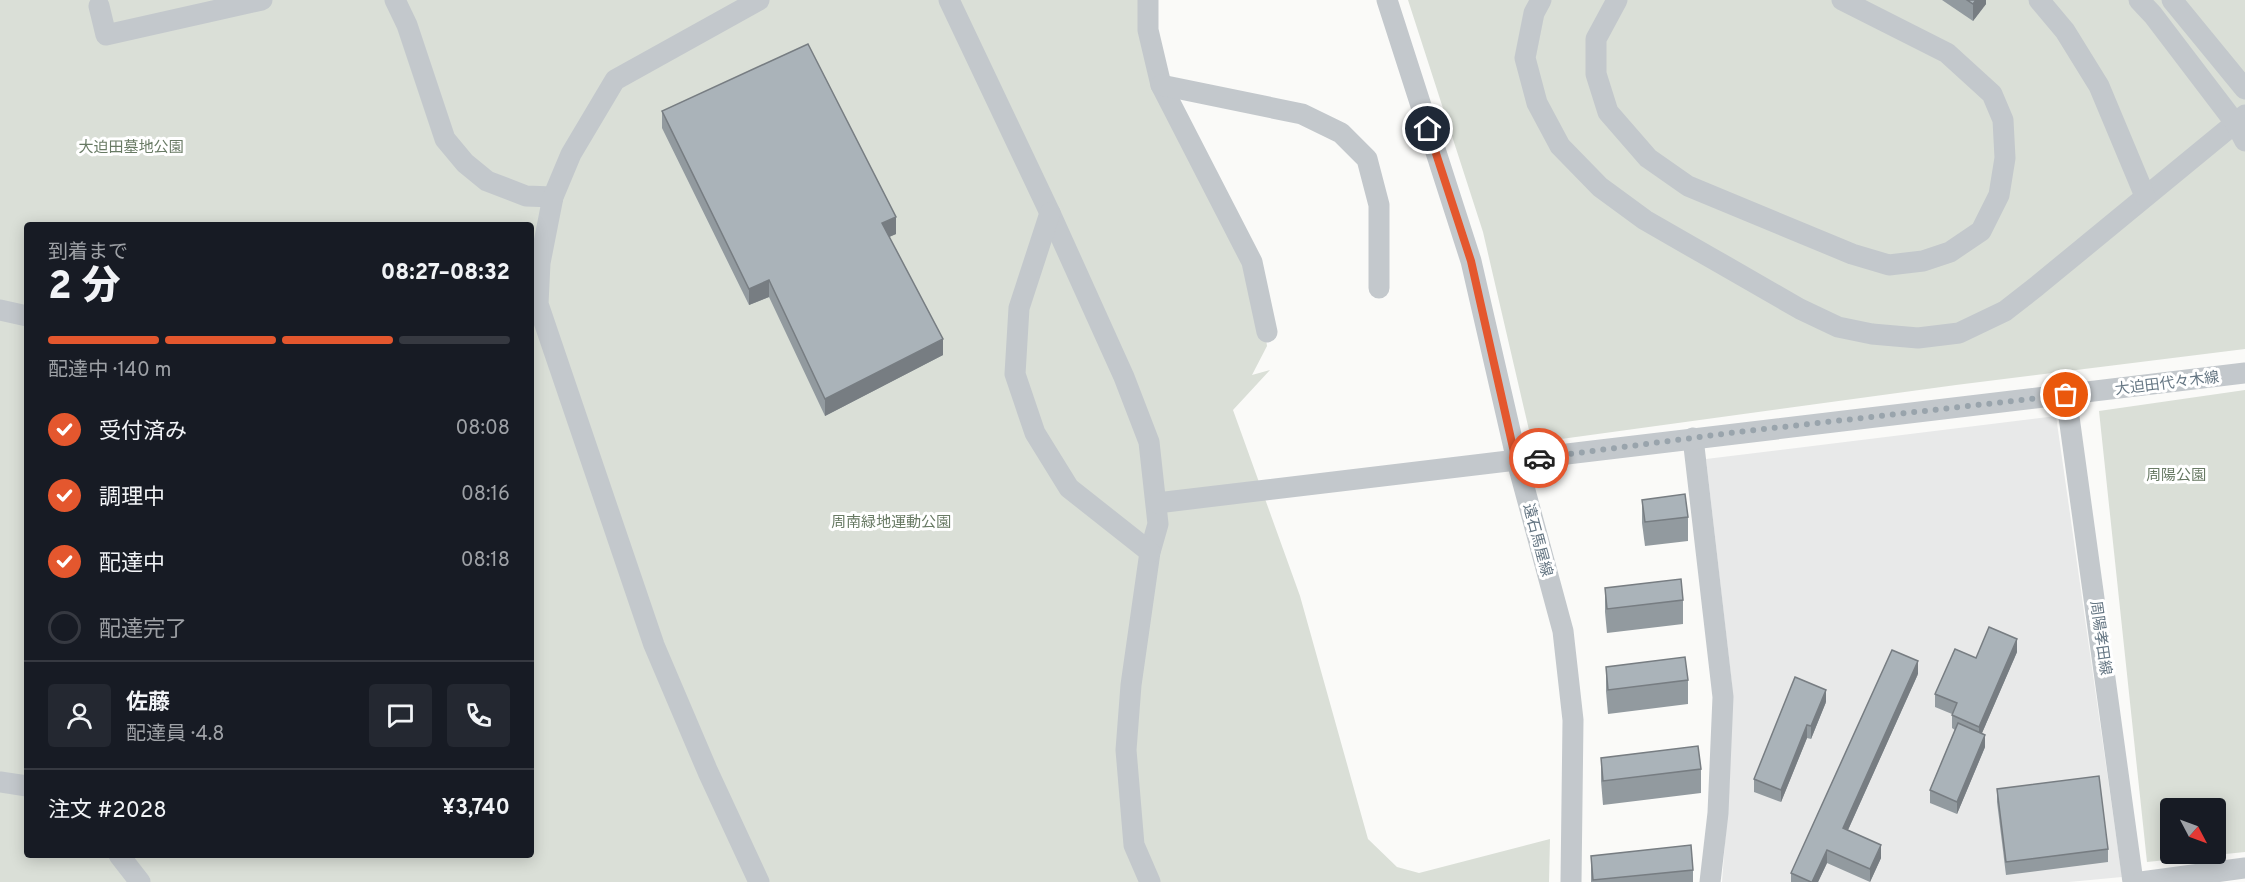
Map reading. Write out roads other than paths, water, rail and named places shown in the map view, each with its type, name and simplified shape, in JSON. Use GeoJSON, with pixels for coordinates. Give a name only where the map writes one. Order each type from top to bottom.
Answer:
{"type":"FeatureCollection","features":[{"type":"Feature","properties":{"kind":"street"},"geometry":{"type":"LineString","coordinates":[[99,6],[106,35],[262,0]]}},
{"type":"Feature","properties":{"kind":"street"},"geometry":{"type":"LineString","coordinates":[[395,0],[407,25],[445,139],[465,163],[487,181],[526,196],[553,197]]}},
{"type":"Feature","properties":{"kind":"street"},"geometry":{"type":"LineString","coordinates":[[759,0],[615,80],[571,154],[553,197],[540,262],[538,304],[654,645],[708,772],[759,882]]}},
{"type":"Feature","properties":{"kind":"street"},"geometry":{"type":"LineString","coordinates":[[949,0],[1050,213],[1124,377],[1149,442],[1158,524],[1150,552],[1131,685],[1126,750],[1134,845],[1150,882]]}},
{"type":"Feature","properties":{"kind":"street"},"geometry":{"type":"LineString","coordinates":[[1148,0],[1148,30],[1161,85],[1252,262],[1267,332]]}},
{"type":"Feature","properties":{"kind":"street","name":"遠石馬屋線"},"geometry":{"type":"LineString","coordinates":[[1387,0],[1471,261],[1516,461],[1563,631],[1573,720],[1571,882]]}},
{"type":"Feature","properties":{"kind":"street"},"geometry":{"type":"LineString","coordinates":[[1541,0],[1534,13],[1526,58],[1537,103],[1560,146],[1600,187],[1645,220],[1800,309],[1838,327],[1872,334],[1918,338],[1959,333],[2005,311],[2145,196],[2242,127],[2146,7],[2171,0],[2245,89]]}},
{"type":"Feature","properties":{"kind":"street"},"geometry":{"type":"LineString","coordinates":[[1617,0],[1596,39],[1596,74],[1608,112],[1648,158],[1688,186],[1852,254],[1889,265],[1923,261],[1950,252],[1982,231],[1999,195],[2005,159],[2003,120],[1992,94],[1947,53],[1842,0]]}},
{"type":"Feature","properties":{"kind":"street"},"geometry":{"type":"LineString","coordinates":[[2039,0],[2065,31],[2099,86],[2145,196]]}},
{"type":"Feature","properties":{"kind":"street"},"geometry":{"type":"LineString","coordinates":[[1161,85],[1302,114],[1341,133],[1367,159],[1379,205],[1379,288]]}},
{"type":"Feature","properties":{"kind":"street"},"geometry":{"type":"LineString","coordinates":[[1050,213],[1019,308],[1015,374],[1035,433],[1068,488],[1150,552]]}},
{"type":"Feature","properties":{"kind":"street"},"geometry":{"type":"LineString","coordinates":[[0,310],[24,315]]}},
{"type":"Feature","properties":{"kind":"street","name":"大迫田代々木線"},"geometry":{"type":"LineString","coordinates":[[1156,503],[2245,373]]}},
{"type":"Feature","properties":{"kind":"street","name":"周陽孝田線"},"geometry":{"type":"LineString","coordinates":[[2066,395],[2133,882]]}},
{"type":"Feature","properties":{"kind":"street"},"geometry":{"type":"LineString","coordinates":[[1693,438],[1723,697],[1718,813],[1710,882]]}},
{"type":"Feature","properties":{"kind":"street"},"geometry":{"type":"LineString","coordinates":[[0,782],[24,786]]}},
{"type":"Feature","properties":{"kind":"street"},"geometry":{"type":"LineString","coordinates":[[121,858],[140,882]]}},
{"type":"Feature","properties":{"kind":"street"},"geometry":{"type":"LineString","coordinates":[[2141,882],[2245,868]]}},
{"type":"Feature","properties":{"kind":"park label","name":"大迫田墓地公園"},"geometry":{"type":"Point","coordinates":[131,147]}},
{"type":"Feature","properties":{"kind":"park label","name":"周陽公園"},"geometry":{"type":"Point","coordinates":[2176,475]}},
{"type":"Feature","properties":{"kind":"park label","name":"周南緑地運動公園"},"geometry":{"type":"Point","coordinates":[891,522]}}]}
